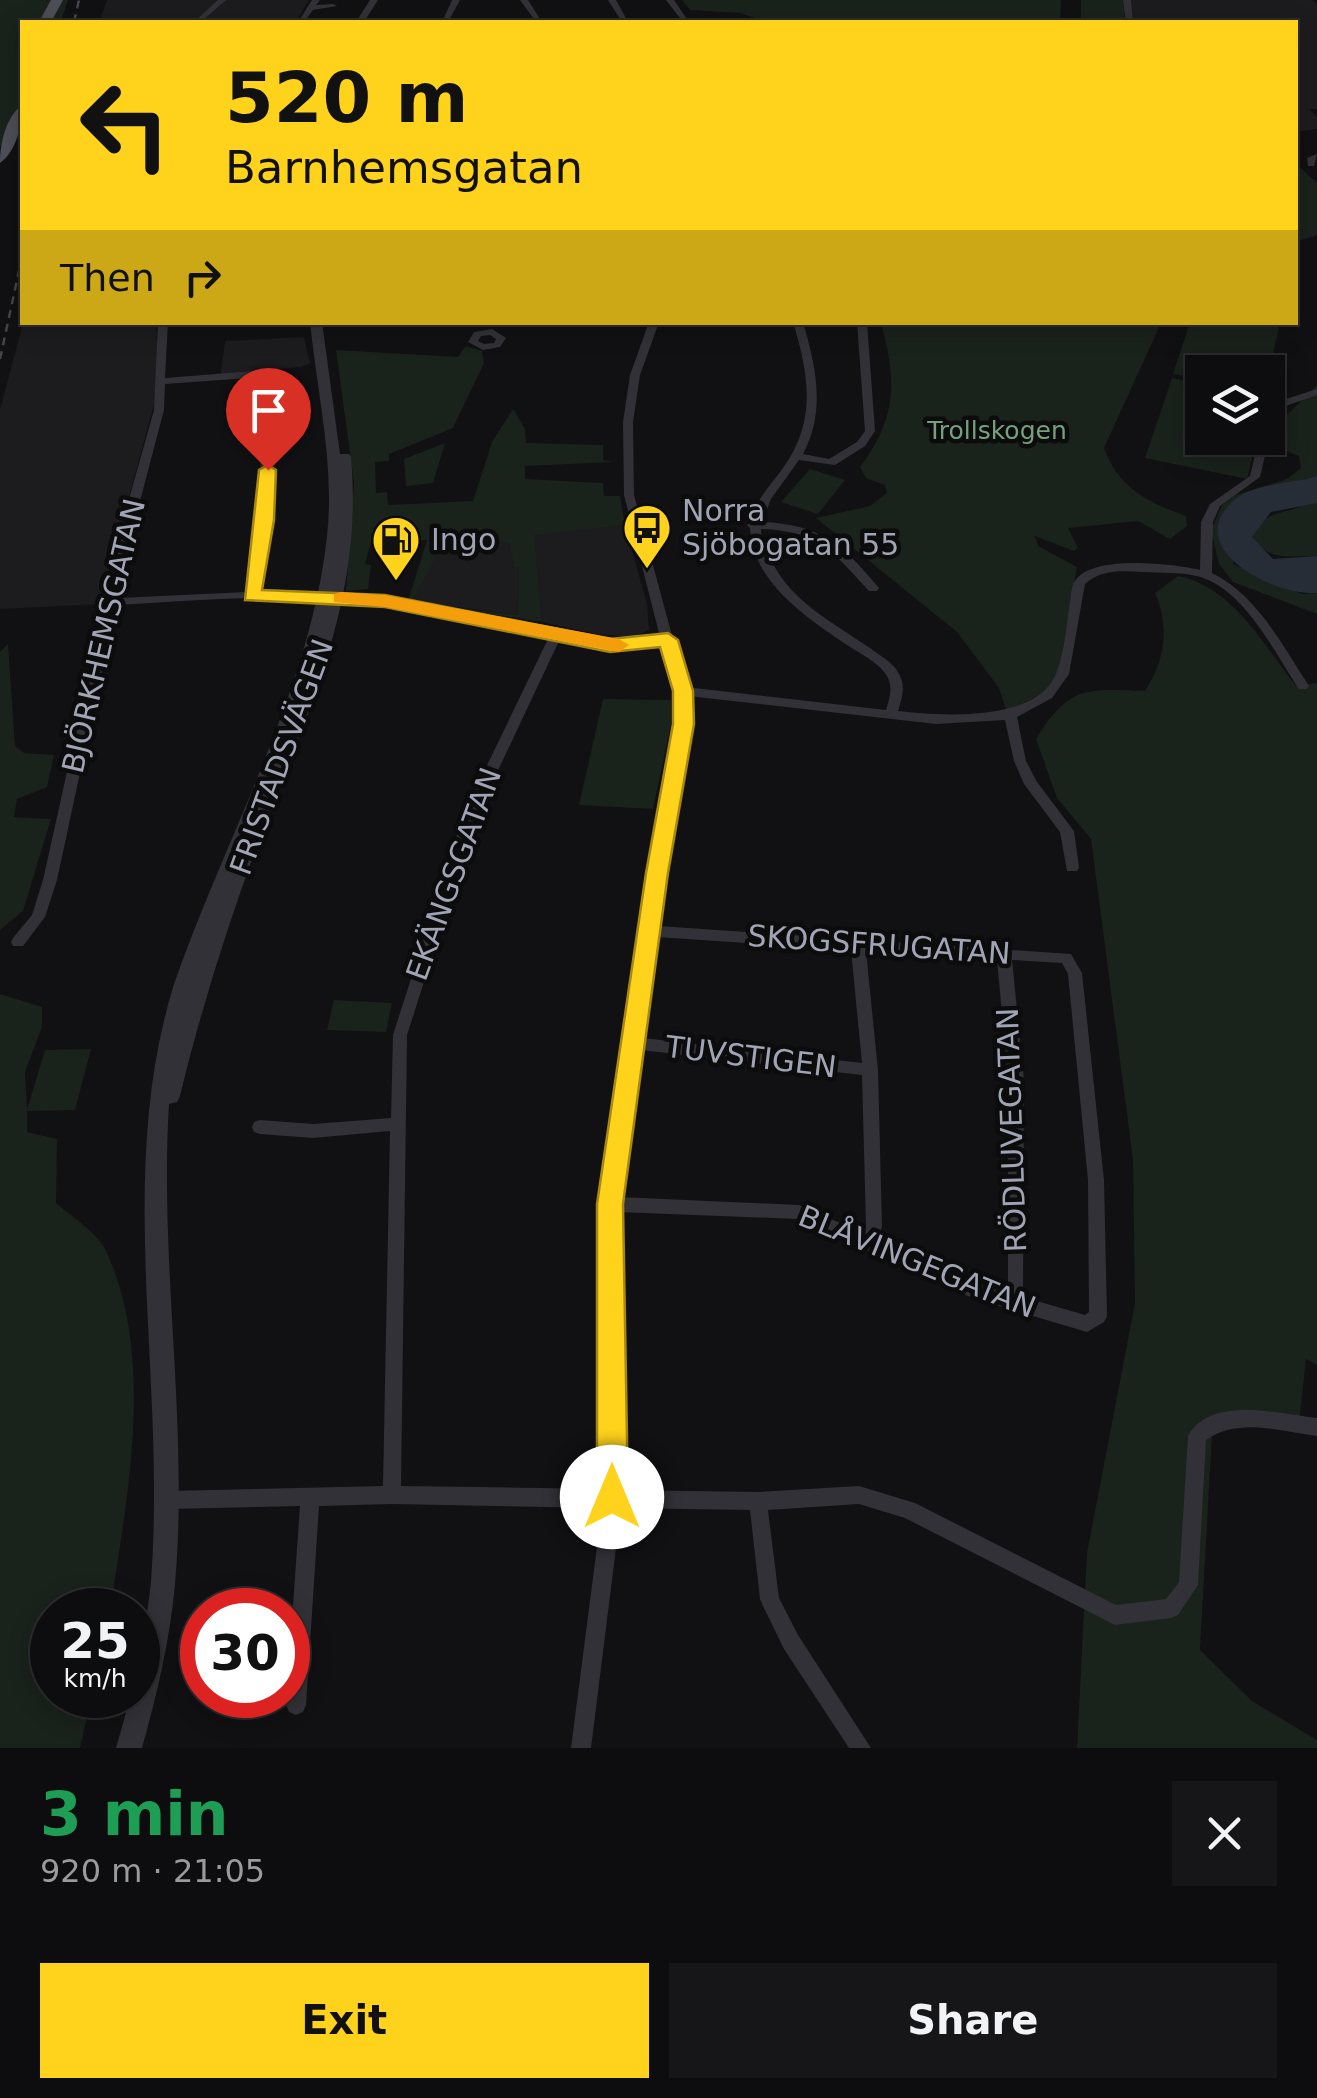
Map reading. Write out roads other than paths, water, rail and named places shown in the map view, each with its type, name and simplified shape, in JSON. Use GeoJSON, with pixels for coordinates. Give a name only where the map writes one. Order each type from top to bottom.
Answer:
{"type":"FeatureCollection","features":[{"type":"Feature","properties":{"kind":"main road"},"geometry":{"type":"LineString","coordinates":[[0,159],[20,114]]}},
{"type":"Feature","properties":{"kind":"street"},"geometry":{"type":"LineString","coordinates":[[198,20],[222,0]]}},
{"type":"Feature","properties":{"kind":"street"},"geometry":{"type":"LineString","coordinates":[[313,4],[333,6]]}},
{"type":"Feature","properties":{"kind":"street","name":"BJÖRKHEMSGATAN"},"geometry":{"type":"LineString","coordinates":[[18,942],[38,918],[50,880],[163,382],[163,325]]}},
{"type":"Feature","properties":{"kind":"street","name":"FRISTADSVÄGEN"},"geometry":{"type":"LineString","coordinates":[[316,325],[335,493],[330,597]]}},
{"type":"Feature","properties":{"kind":"street","name":"FRISTADSVÄGEN"},"geometry":{"type":"LineString","coordinates":[[130,1748],[146,1694],[163,1600],[169,1500],[154,1254],[161,1080],[174,1006],[330,597],[348,540],[348,482],[326,325]]}},
{"type":"Feature","properties":{"kind":"street"},"geometry":{"type":"LineString","coordinates":[[581,1748],[612,1497],[610,1204],[649,931],[684,724],[683,691],[644,564],[628,483],[628,422],[635,376],[653,325]]}},
{"type":"Feature","properties":{"kind":"street"},"geometry":{"type":"LineString","coordinates":[[799,325],[811,384],[810,426],[797,456],[758,506],[753,525],[759,550],[775,579],[818,621],[893,673],[898,692],[890,715]]}},
{"type":"Feature","properties":{"kind":"street"},"geometry":{"type":"LineString","coordinates":[[797,456],[831,463],[861,444],[870,430],[862,325]]}},
{"type":"Feature","properties":{"kind":"street"},"geometry":{"type":"LineString","coordinates":[[163,382],[265,373],[269,398],[267,494],[252,596]]}},
{"type":"Feature","properties":{"kind":"street"},"geometry":{"type":"LineString","coordinates":[[1285,403],[1317,392]]}},
{"type":"Feature","properties":{"kind":"street"},"geometry":{"type":"LineString","coordinates":[[1206,575],[1207,522],[1215,504],[1254,477],[1260,455]]}},
{"type":"Feature","properties":{"kind":"street"},"geometry":{"type":"LineString","coordinates":[[753,525],[793,526],[816,532],[873,588]]}},
{"type":"Feature","properties":{"kind":"street"},"geometry":{"type":"LineString","coordinates":[[683,691],[936,720],[1010,716],[1048,695],[1064,674],[1076,592],[1088,574],[1123,567],[1206,575],[1219,582],[1257,620],[1303,686]]}},
{"type":"Feature","properties":{"kind":"street"},"geometry":{"type":"LineString","coordinates":[[111,602],[330,597],[385,601],[610,646],[668,640]]}},
{"type":"Feature","properties":{"kind":"street","name":"EKÄNGSGATAN"},"geometry":{"type":"LineString","coordinates":[[392,1495],[400,1035],[471,813],[556,636]]}},
{"type":"Feature","properties":{"kind":"street"},"geometry":{"type":"LineString","coordinates":[[1010,716],[1020,761],[1031,784],[1067,832],[1072,868]]}},
{"type":"Feature","properties":{"kind":"street","name":"SKOGSFRUGATAN"},"geometry":{"type":"LineString","coordinates":[[649,931],[1066,958]]}},
{"type":"Feature","properties":{"kind":"street"},"geometry":{"type":"LineString","coordinates":[[858,947],[870,1070],[874,1227],[868,1242]]}},
{"type":"Feature","properties":{"kind":"street","name":"RÖDLUVEGATAN"},"geometry":{"type":"LineString","coordinates":[[1004,955],[1016,1080],[1016,1292],[1012,1306]]}},
{"type":"Feature","properties":{"kind":"street","name":"BLÅVINGEGATAN"},"geometry":{"type":"LineString","coordinates":[[610,1204],[783,1208],[1012,1306],[1087,1324],[1098,1316],[1095,1162],[1075,973],[1066,958]]}},
{"type":"Feature","properties":{"kind":"street","name":"TUVSTIGEN"},"geometry":{"type":"LineString","coordinates":[[632,1043],[870,1070]]}},
{"type":"Feature","properties":{"kind":"street"},"geometry":{"type":"LineString","coordinates":[[260,1127],[313,1131],[398,1124]]}},
{"type":"Feature","properties":{"kind":"street"},"geometry":{"type":"LineString","coordinates":[[169,1500],[392,1495],[758,1502],[859,1496],[908,1510],[1115,1616],[1148,1614],[1172,1608],[1188,1585],[1197,1436],[1214,1420],[1242,1418],[1317,1428]]}},
{"type":"Feature","properties":{"kind":"street"},"geometry":{"type":"LineString","coordinates":[[304,1588],[310,1498]]}},
{"type":"Feature","properties":{"kind":"street"},"geometry":{"type":"LineString","coordinates":[[758,1502],[770,1599],[791,1642],[860,1748]]}},
{"type":"Feature","properties":{"kind":"railway"},"geometry":{"type":"LineString","coordinates":[[74,20],[79,0]]}},
{"type":"Feature","properties":{"kind":"railway"},"geometry":{"type":"LineString","coordinates":[[0,359],[20,266]]}},
{"type":"Feature","properties":{"kind":"place","name":"Norra Sjöbogatan 55"},"geometry":{"type":"Point","coordinates":[647,570]}},
{"type":"Feature","properties":{"kind":"place","name":"Ingo"},"geometry":{"type":"Point","coordinates":[396,582]}},
{"type":"Feature","properties":{"kind":"park label","name":"Trollskogen"},"geometry":{"type":"Point","coordinates":[997,430]}}]}
